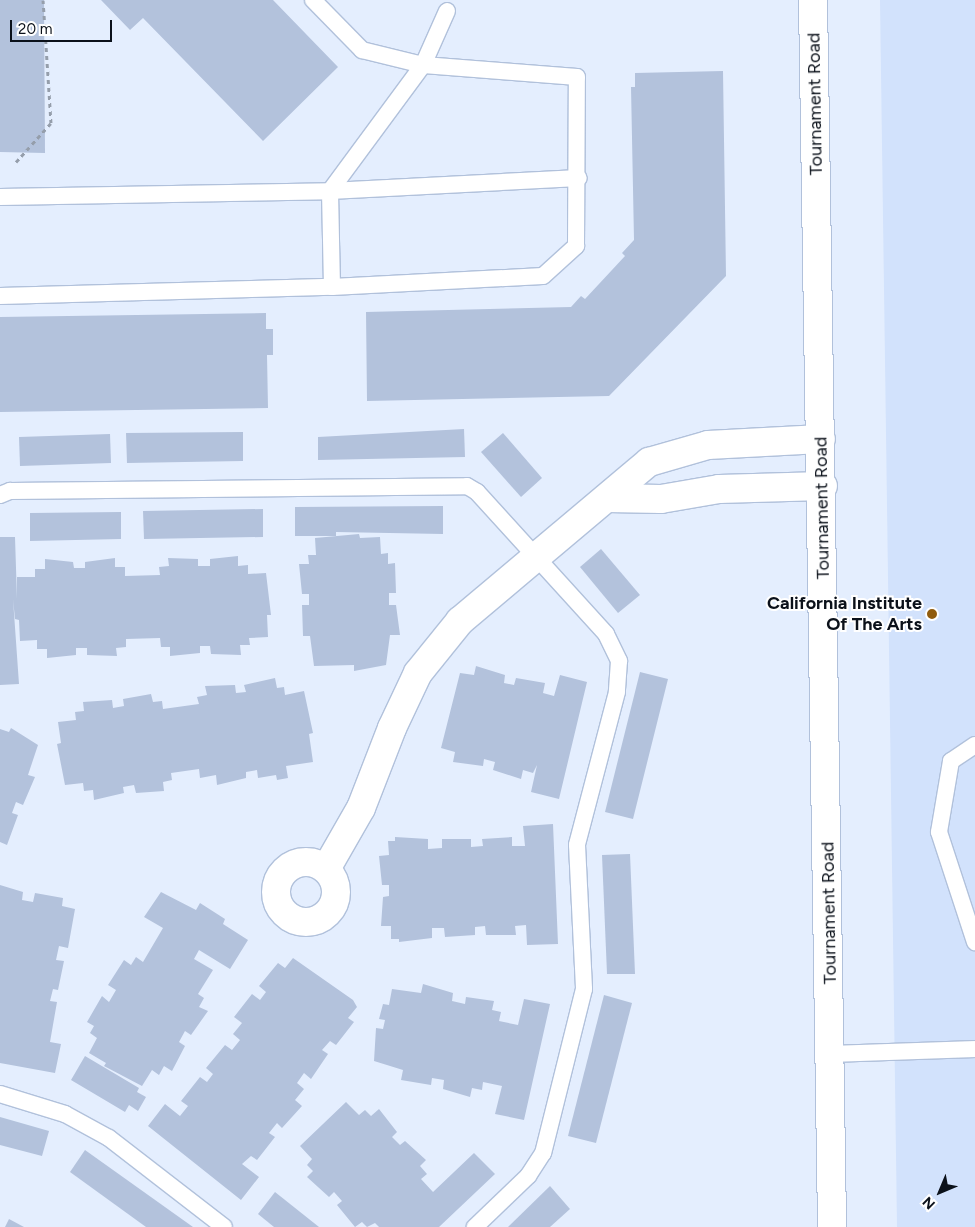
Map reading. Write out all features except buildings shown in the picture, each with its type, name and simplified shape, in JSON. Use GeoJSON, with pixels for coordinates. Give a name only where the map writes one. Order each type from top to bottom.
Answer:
{"type":"FeatureCollection","features":[{"type":"Feature","properties":{"kind":"street","name":"Tournament Road"},"geometry":{"type":"LineString","coordinates":[[813,0],[823,486],[832,1227]]}},
{"type":"Feature","properties":{"kind":"street"},"geometry":{"type":"LineString","coordinates":[[326,869],[361,808],[392,728],[418,673],[460,621],[535,556],[608,498],[648,462],[708,445],[821,439]]}},
{"type":"Feature","properties":{"kind":"street"},"geometry":{"type":"LineString","coordinates":[[608,498],[661,498],[718,489],[823,486]]}},
{"type":"Feature","properties":{"kind":"lane"},"geometry":{"type":"LineString","coordinates":[[0,296],[332,287],[543,276],[576,246],[579,178],[577,77],[423,65],[362,50],[313,0]]}},
{"type":"Feature","properties":{"kind":"lane"},"geometry":{"type":"LineString","coordinates":[[332,287],[330,191],[423,65],[447,11]]}},
{"type":"Feature","properties":{"kind":"lane"},"geometry":{"type":"LineString","coordinates":[[0,197],[330,191],[579,178]]}},
{"type":"Feature","properties":{"kind":"lane"},"geometry":{"type":"LineString","coordinates":[[0,495],[10,490],[466,486],[477,492],[606,634],[619,661],[617,692],[578,832],[584,989],[543,1153],[528,1176],[475,1227]]}},
{"type":"Feature","properties":{"kind":"lane"},"geometry":{"type":"LineString","coordinates":[[975,745],[951,761],[939,832],[975,942]]}},
{"type":"Feature","properties":{"kind":"lane"},"geometry":{"type":"LineString","coordinates":[[830,1054],[975,1049]]}},
{"type":"Feature","properties":{"kind":"lane"},"geometry":{"type":"LineString","coordinates":[[0,1094],[65,1114],[109,1138],[224,1227]]}},
{"type":"Feature","properties":{"kind":"path"},"geometry":{"type":"LineString","coordinates":[[16,162],[51,123],[43,0]]}},
{"type":"Feature","properties":{"kind":"shaded area","name":"California Institute Of The Arts"},"geometry":{"type":"Polygon","coordinates":[[[880,0],[975,0],[975,1227],[897,1227],[880,0]]]}},
{"type":"Feature","properties":{"kind":"place","name":"California Institute Of The Arts"},"geometry":{"type":"Point","coordinates":[932,614]}}]}
